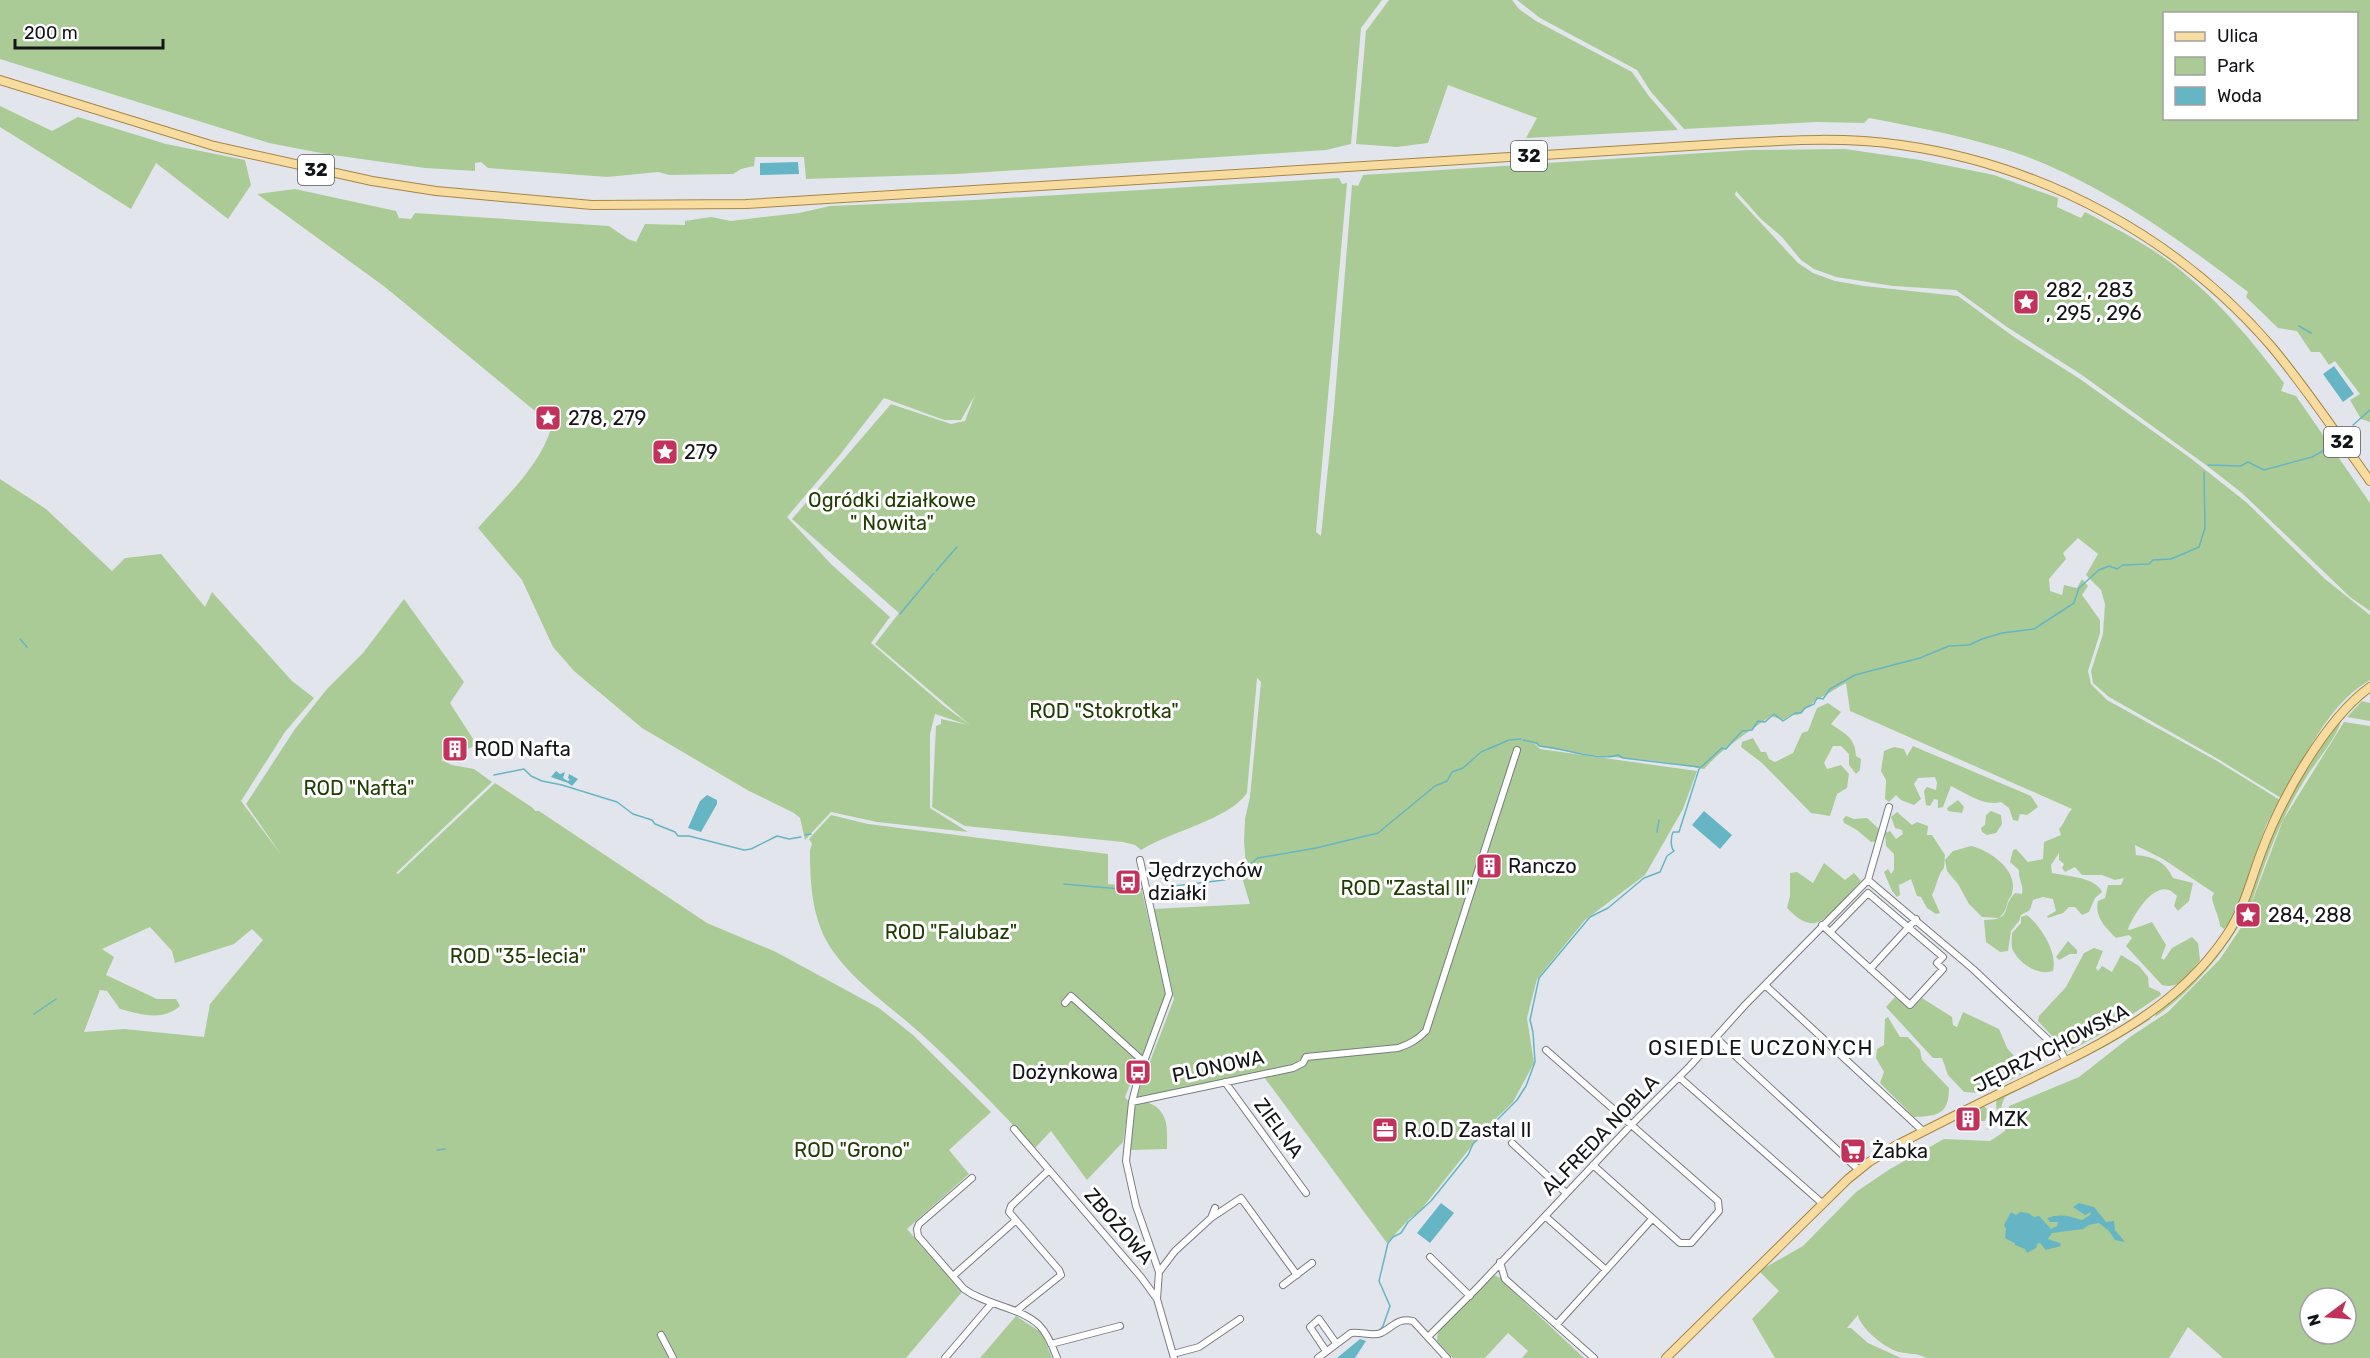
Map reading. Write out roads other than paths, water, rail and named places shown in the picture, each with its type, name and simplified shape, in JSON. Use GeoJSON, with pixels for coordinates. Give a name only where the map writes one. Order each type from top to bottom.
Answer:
{"type":"FeatureCollection","features":[{"type":"Feature","properties":{"kind":"main road","name":"32"},"geometry":{"type":"LineString","coordinates":[[0,80],[214,146],[362,179],[436,191],[519,200],[657,206],[746,204],[1738,142],[1809,140],[1900,145],[1979,160],[2022,174],[2097,208],[2140,233],[2175,258],[2228,301],[2270,346],[2314,402],[2370,481]]}},
{"type":"Feature","properties":{"kind":"main road","name":"JĘDRZYCHOWSKA"},"geometry":{"type":"LineString","coordinates":[[1666,1358],[1823,1204],[1859,1170],[1884,1152],[2120,1033],[2170,998],[2215,952],[2242,909],[2260,854],[2284,802],[2337,717],[2370,687]]}},
{"type":"Feature","properties":{"kind":"street","name":"PLONOWA"},"geometry":{"type":"LineString","coordinates":[[1132,1102],[1293,1068],[1303,1063],[1306,1057],[1398,1048],[1410,1044],[1426,1031],[1517,750]]}},
{"type":"Feature","properties":{"kind":"street","name":"ALFREDA NOBLA"},"geometry":{"type":"LineString","coordinates":[[1428,1337],[1470,1296],[1822,925],[1868,880],[1889,807]]}},
{"type":"Feature","properties":{"kind":"street"},"geometry":{"type":"LineString","coordinates":[[1140,860],[1169,994],[1132,1102],[1127,1170],[1136,1206],[1159,1272],[1157,1299]]}},
{"type":"Feature","properties":{"kind":"street"},"geometry":{"type":"LineString","coordinates":[[1868,880],[1981,977],[2061,1052],[2066,1061]]}},
{"type":"Feature","properties":{"kind":"street"},"geometry":{"type":"LineString","coordinates":[[1822,925],[1910,1005],[1943,969],[1937,963],[1943,957],[1868,893],[1830,932]]}},
{"type":"Feature","properties":{"kind":"street"},"geometry":{"type":"LineString","coordinates":[[1870,969],[1916,920]]}},
{"type":"Feature","properties":{"kind":"street"},"geometry":{"type":"LineString","coordinates":[[1765,985],[1923,1131]]}},
{"type":"Feature","properties":{"kind":"street"},"geometry":{"type":"LineString","coordinates":[[1065,1003],[1071,996],[1144,1062]]}},
{"type":"Feature","properties":{"kind":"street"},"geometry":{"type":"LineString","coordinates":[[1716,1038],[1859,1170]]}},
{"type":"Feature","properties":{"kind":"street"},"geometry":{"type":"LineString","coordinates":[[1546,1050],[1718,1201],[1719,1211],[1692,1243],[1680,1243],[1593,1165]]}},
{"type":"Feature","properties":{"kind":"street"},"geometry":{"type":"LineString","coordinates":[[1679,1077],[1823,1204]]}},
{"type":"Feature","properties":{"kind":"street","name":"ZIELNA"},"geometry":{"type":"LineString","coordinates":[[1225,1082],[1306,1193]]}},
{"type":"Feature","properties":{"kind":"street","name":"ZBOŻOWA"},"geometry":{"type":"LineString","coordinates":[[1014,1129],[1142,1276],[1157,1299],[1173,1356]]}},
{"type":"Feature","properties":{"kind":"street"},"geometry":{"type":"LineString","coordinates":[[1512,1143],[1566,1193]]}},
{"type":"Feature","properties":{"kind":"street"},"geometry":{"type":"LineString","coordinates":[[1851,1162],[1856,1156]]}},
{"type":"Feature","properties":{"kind":"street"},"geometry":{"type":"LineString","coordinates":[[1016,1311],[1058,1278],[1061,1272],[1009,1212],[1011,1206],[1049,1170]]}},
{"type":"Feature","properties":{"kind":"street"},"geometry":{"type":"LineString","coordinates":[[972,1178],[919,1224],[918,1236],[972,1295],[1016,1311],[1040,1326],[1057,1358]]}},
{"type":"Feature","properties":{"kind":"street"},"geometry":{"type":"LineString","coordinates":[[1159,1272],[1175,1251],[1211,1218],[1241,1198],[1297,1275]]}},
{"type":"Feature","properties":{"kind":"street"},"geometry":{"type":"LineString","coordinates":[[1211,1218],[1215,1208]]}},
{"type":"Feature","properties":{"kind":"street"},"geometry":{"type":"LineString","coordinates":[[1545,1216],[1606,1270]]}},
{"type":"Feature","properties":{"kind":"street"},"geometry":{"type":"LineString","coordinates":[[1557,1324],[1652,1220]]}},
{"type":"Feature","properties":{"kind":"street"},"geometry":{"type":"LineString","coordinates":[[953,1276],[1015,1221]]}},
{"type":"Feature","properties":{"kind":"street"},"geometry":{"type":"LineString","coordinates":[[1430,1257],[1470,1296]]}},
{"type":"Feature","properties":{"kind":"street"},"geometry":{"type":"LineString","coordinates":[[1500,1262],[1505,1279],[1594,1358]]}},
{"type":"Feature","properties":{"kind":"street"},"geometry":{"type":"LineString","coordinates":[[1283,1285],[1312,1263]]}},
{"type":"Feature","properties":{"kind":"street"},"geometry":{"type":"LineString","coordinates":[[945,1358],[992,1303]]}},
{"type":"Feature","properties":{"kind":"street"},"geometry":{"type":"LineString","coordinates":[[1173,1356],[1199,1347],[1240,1319]]}},
{"type":"Feature","properties":{"kind":"street"},"geometry":{"type":"LineString","coordinates":[[1326,1351],[1310,1327],[1319,1319],[1336,1343]]}},
{"type":"Feature","properties":{"kind":"street"},"geometry":{"type":"LineString","coordinates":[[1318,1358],[1351,1333],[1377,1335],[1392,1324],[1404,1320],[1413,1321],[1444,1357]]}},
{"type":"Feature","properties":{"kind":"street"},"geometry":{"type":"LineString","coordinates":[[1051,1344],[1120,1326]]}},
{"type":"Feature","properties":{"kind":"street"},"geometry":{"type":"LineString","coordinates":[[661,1335],[673,1358]]}},
{"type":"Feature","properties":{"kind":"water"},"geometry":{"type":"Polygon","coordinates":[[[798,162],[799,174],[760,175],[760,163],[798,162]]]}},
{"type":"Feature","properties":{"kind":"water"},"geometry":{"type":"Polygon","coordinates":[[[2334,366],[2354,394],[2343,402],[2323,374],[2334,366]]]}},
{"type":"Feature","properties":{"kind":"water"},"geometry":{"type":"Polygon","coordinates":[[[556,771],[560,774],[565,772],[563,778],[568,781],[570,780],[569,774],[578,779],[572,786],[551,777],[556,771]]]}},
{"type":"Feature","properties":{"kind":"water"},"geometry":{"type":"Polygon","coordinates":[[[707,795],[717,800],[717,804],[701,832],[688,828],[700,801],[707,795]]]}},
{"type":"Feature","properties":{"kind":"water"},"geometry":{"type":"Polygon","coordinates":[[[1704,811],[1732,835],[1720,849],[1692,825],[1704,811]]]}},
{"type":"Feature","properties":{"kind":"water"},"geometry":{"type":"Polygon","coordinates":[[[1441,1203],[1454,1213],[1430,1243],[1417,1233],[1441,1203]]]}},
{"type":"Feature","properties":{"kind":"water"},"geometry":{"type":"Polygon","coordinates":[[[2079,1203],[2094,1207],[2106,1222],[2114,1221],[2115,1230],[2125,1242],[2115,1240],[2099,1223],[2083,1229],[2052,1233],[2048,1239],[2060,1243],[2061,1246],[2046,1250],[2040,1243],[2027,1253],[2025,1249],[2005,1238],[2004,1225],[2011,1212],[2016,1215],[2020,1212],[2034,1217],[2039,1216],[2051,1229],[2057,1226],[2058,1222],[2050,1222],[2047,1218],[2052,1216],[2069,1216],[2082,1220],[2090,1215],[2091,1212],[2085,1215],[2073,1207],[2079,1203]]]}},
{"type":"Feature","properties":{"kind":"water"},"geometry":{"type":"Polygon","coordinates":[[[1360,1339],[1366,1341],[1355,1358],[1337,1358],[1360,1339]]]}},
{"type":"Feature","properties":{"kind":"waterway"},"geometry":{"type":"LineString","coordinates":[[2299,326],[2311,333]]}},
{"type":"Feature","properties":{"kind":"waterway"},"geometry":{"type":"LineString","coordinates":[[2353,425],[2370,410]]}},
{"type":"Feature","properties":{"kind":"waterway"},"geometry":{"type":"LineString","coordinates":[[2343,432],[2348,428]]}},
{"type":"Feature","properties":{"kind":"waterway"},"geometry":{"type":"LineString","coordinates":[[2208,465],[2241,466],[2248,462],[2264,470],[2312,457],[2323,451],[2334,439]]}},
{"type":"Feature","properties":{"kind":"waterway"},"geometry":{"type":"LineString","coordinates":[[1379,1331],[1390,1306],[1379,1281],[1388,1243],[1401,1233],[1408,1222],[1431,1201],[1468,1155],[1473,1144],[1517,1100],[1526,1086],[1535,1062],[1530,1020],[1539,978],[1590,917],[1608,908],[1644,878],[1660,872],[1667,856],[1674,851],[1671,844],[1672,834],[1679,832],[1699,769],[1722,748],[1726,749],[1742,731],[1752,730],[1758,721],[1765,722],[1774,714],[1783,721],[1795,713],[1801,713],[1805,708],[1814,704],[1817,698],[1823,699],[1830,689],[1855,675],[1920,658],[1949,646],[1969,645],[2002,633],[2034,629],[2074,603],[2079,588],[2099,570],[2109,566],[2117,569],[2123,565],[2149,564],[2153,560],[2171,559],[2199,547],[2205,528],[2204,472]]}},
{"type":"Feature","properties":{"kind":"waterway"},"geometry":{"type":"LineString","coordinates":[[936,571],[957,547]]}},
{"type":"Feature","properties":{"kind":"waterway"},"geometry":{"type":"LineString","coordinates":[[915,596],[934,573]]}},
{"type":"Feature","properties":{"kind":"waterway"},"geometry":{"type":"LineString","coordinates":[[900,614],[914,597]]}},
{"type":"Feature","properties":{"kind":"waterway"},"geometry":{"type":"LineString","coordinates":[[20,639],[27,647]]}},
{"type":"Feature","properties":{"kind":"waterway"},"geometry":{"type":"LineString","coordinates":[[1150,889],[1224,880],[1233,877],[1258,858],[1316,848],[1378,833],[1435,786],[1447,781],[1452,772],[1463,768],[1481,752],[1509,740],[1521,739]]}},
{"type":"Feature","properties":{"kind":"waterway"},"geometry":{"type":"LineString","coordinates":[[1523,740],[1537,743],[1539,746],[1601,757],[1618,755],[1623,758],[1699,767]]}},
{"type":"Feature","properties":{"kind":"waterway"},"geometry":{"type":"LineString","coordinates":[[494,775],[524,769],[531,776],[542,781],[617,802],[633,814],[652,820],[655,824],[675,832],[678,836],[689,836],[744,850],[751,849],[777,836],[789,839],[801,837]]}},
{"type":"Feature","properties":{"kind":"waterway"},"geometry":{"type":"LineString","coordinates":[[1657,832],[1659,820]]}},
{"type":"Feature","properties":{"kind":"waterway"},"geometry":{"type":"LineString","coordinates":[[805,835],[811,834]]}},
{"type":"Feature","properties":{"kind":"waterway"},"geometry":{"type":"LineString","coordinates":[[1064,884],[1143,889]]}},
{"type":"Feature","properties":{"kind":"waterway"},"geometry":{"type":"LineString","coordinates":[[34,1014],[56,999]]}},
{"type":"Feature","properties":{"kind":"waterway"},"geometry":{"type":"LineString","coordinates":[[437,1150],[445,1149]]}},
{"type":"Feature","properties":{"kind":"place","name":"282 , 283 , 295 , 296"},"geometry":{"type":"Point","coordinates":[2026,302]}},
{"type":"Feature","properties":{"kind":"place","name":"278, 279"},"geometry":{"type":"Point","coordinates":[548,418]}},
{"type":"Feature","properties":{"kind":"place","name":"279"},"geometry":{"type":"Point","coordinates":[665,452]}},
{"type":"Feature","properties":{"kind":"place","name":"ROD Nafta"},"geometry":{"type":"Point","coordinates":[455,749]}},
{"type":"Feature","properties":{"kind":"place","name":"Ranczo"},"geometry":{"type":"Point","coordinates":[1489,866]}},
{"type":"Feature","properties":{"kind":"place","name":"Jędrzychów działki"},"geometry":{"type":"Point","coordinates":[1128,882]}},
{"type":"Feature","properties":{"kind":"place","name":"284, 288"},"geometry":{"type":"Point","coordinates":[2248,915]}},
{"type":"Feature","properties":{"kind":"place","name":"Dożynkowa"},"geometry":{"type":"Point","coordinates":[1138,1072]}},
{"type":"Feature","properties":{"kind":"place","name":"MZK"},"geometry":{"type":"Point","coordinates":[1968,1119]}},
{"type":"Feature","properties":{"kind":"place","name":"R.O.D Zastal II"},"geometry":{"type":"Point","coordinates":[1385,1130]}},
{"type":"Feature","properties":{"kind":"place","name":"Żabka"},"geometry":{"type":"Point","coordinates":[1853,1151]}},
{"type":"Feature","properties":{"kind":"district","name":"OSIEDLE UCZONYCH"},"geometry":{"type":"Point","coordinates":[1761,1047]}},
{"type":"Feature","properties":{"kind":"park label","name":"Ogródki działkowe \" Nowita\""},"geometry":{"type":"Point","coordinates":[892,512]}},
{"type":"Feature","properties":{"kind":"park label","name":"ROD \"Stokrotka\""},"geometry":{"type":"Point","coordinates":[1104,711]}},
{"type":"Feature","properties":{"kind":"park label","name":"ROD \"Nafta\""},"geometry":{"type":"Point","coordinates":[359,788]}},
{"type":"Feature","properties":{"kind":"park label","name":"ROD \"Zastal II\""},"geometry":{"type":"Point","coordinates":[1407,888]}},
{"type":"Feature","properties":{"kind":"park label","name":"ROD \"Falubaz\""},"geometry":{"type":"Point","coordinates":[951,932]}},
{"type":"Feature","properties":{"kind":"park label","name":"ROD \"35-lecia\""},"geometry":{"type":"Point","coordinates":[518,956]}},
{"type":"Feature","properties":{"kind":"park label","name":"ROD \"Grono\""},"geometry":{"type":"Point","coordinates":[852,1150]}}]}
